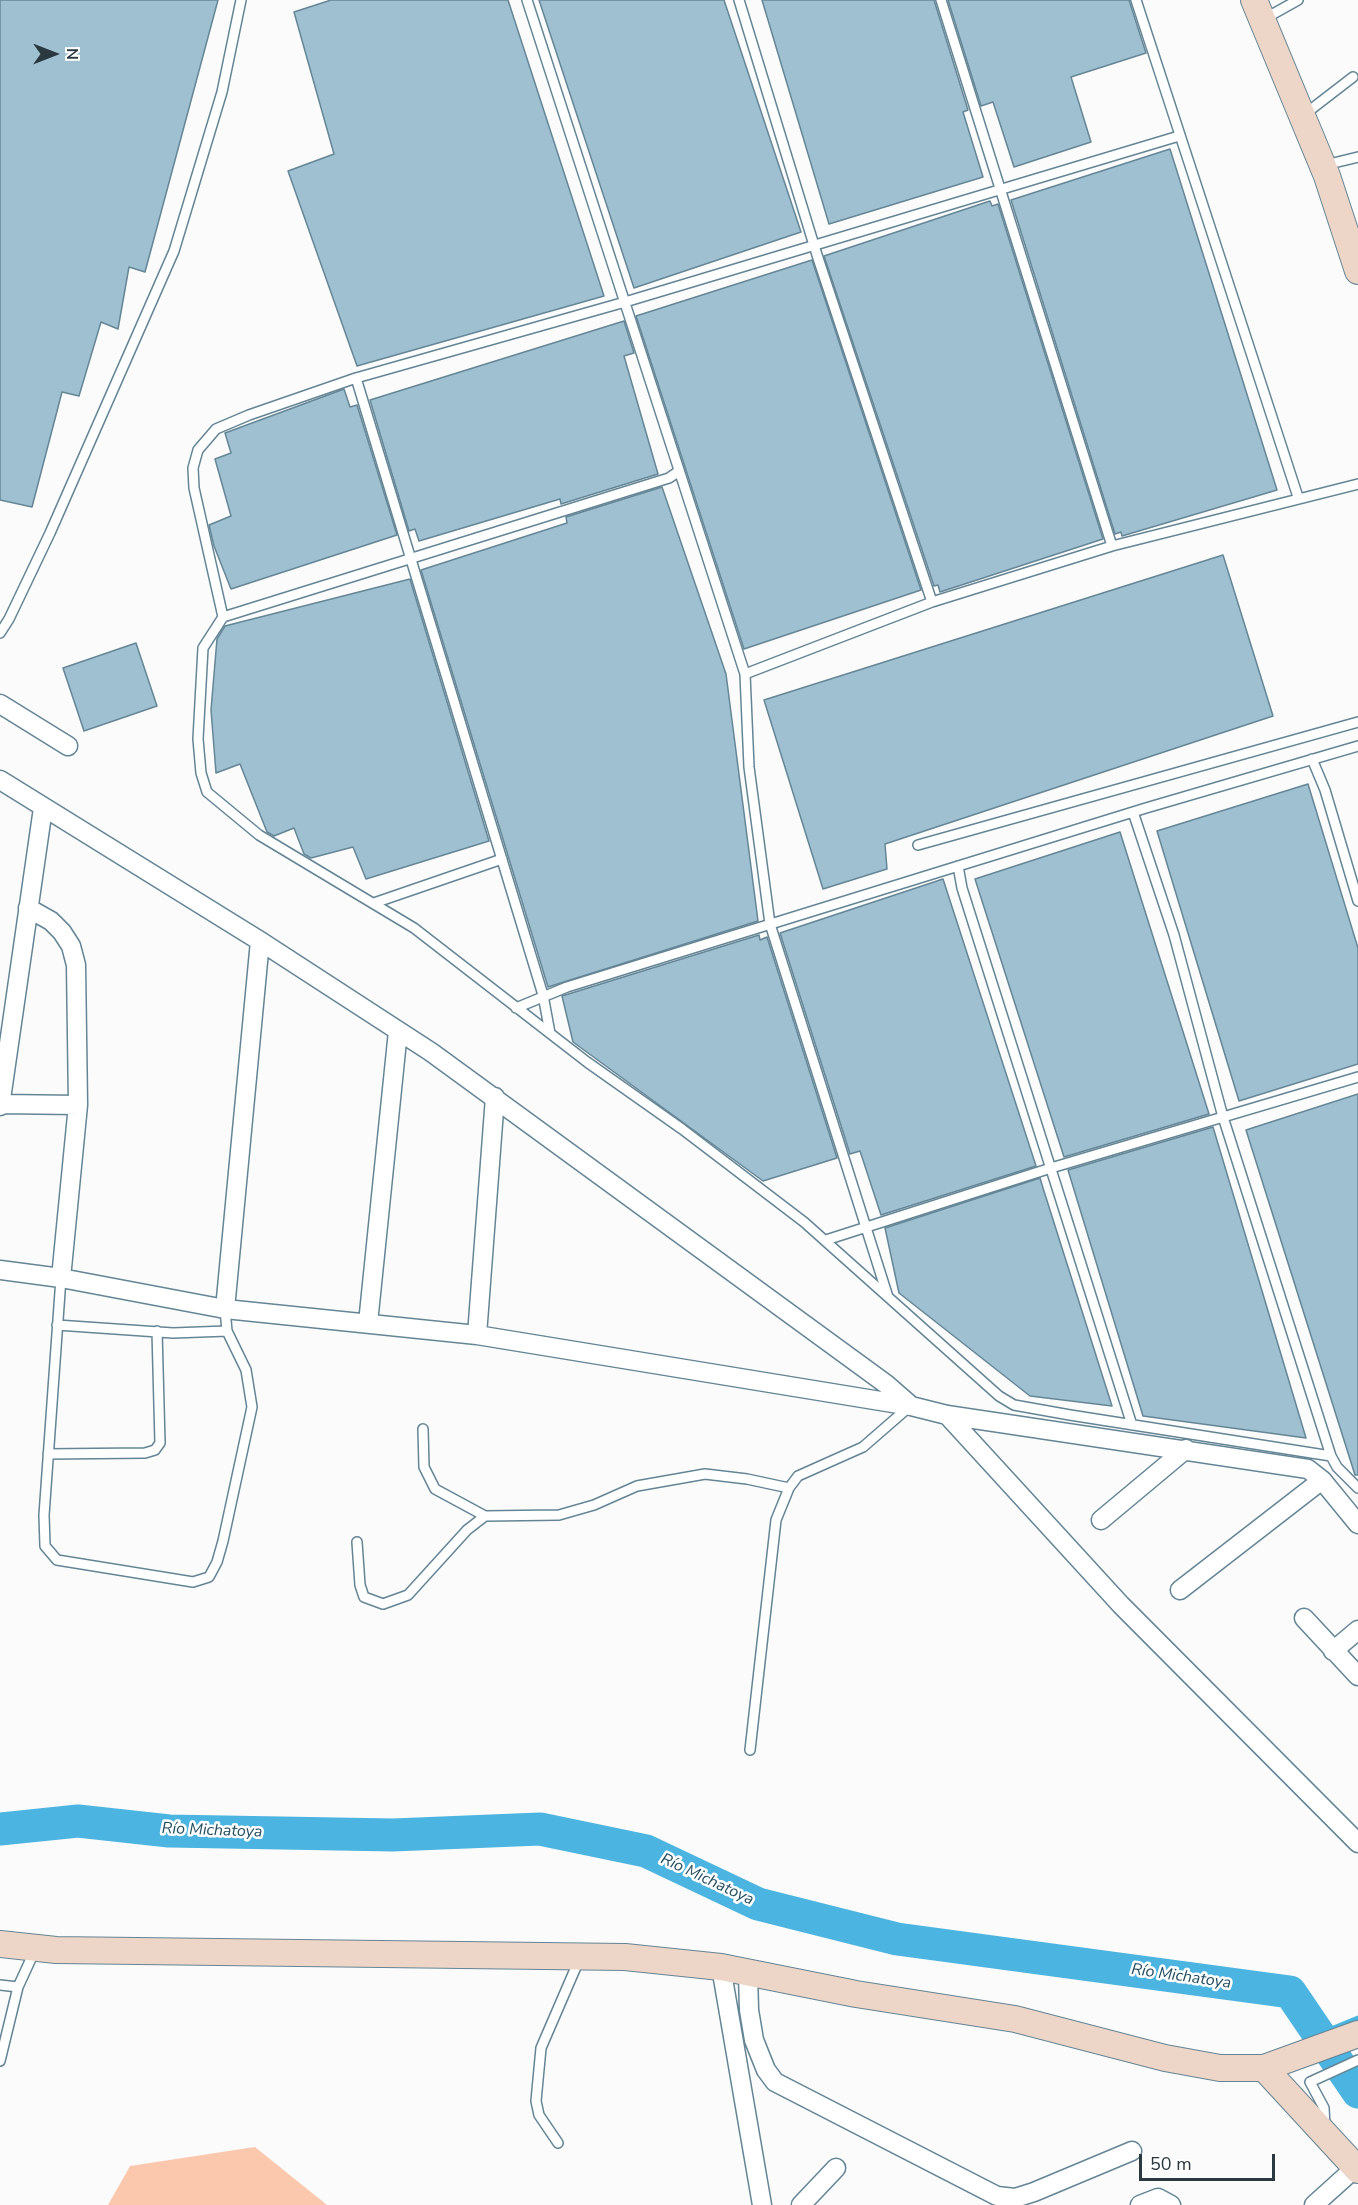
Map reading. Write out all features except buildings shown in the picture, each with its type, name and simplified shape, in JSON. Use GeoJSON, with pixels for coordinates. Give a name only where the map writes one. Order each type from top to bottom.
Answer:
{"type":"FeatureCollection","features":[{"type":"Feature","properties":{"kind":"street"},"geometry":{"type":"LineString","coordinates":[[1259,10],[1323,166],[1358,271]]}},
{"type":"Feature","properties":{"kind":"street"},"geometry":{"type":"LineString","coordinates":[[0,704],[68,746]]}},
{"type":"Feature","properties":{"kind":"street"},"geometry":{"type":"LineString","coordinates":[[0,780],[260,941],[495,1097],[886,1384],[911,1406]]}},
{"type":"Feature","properties":{"kind":"street"},"geometry":{"type":"LineString","coordinates":[[44,807],[0,1105],[78,1106]]}},
{"type":"Feature","properties":{"kind":"street"},"geometry":{"type":"LineString","coordinates":[[28,908],[51,921],[62,932],[71,946],[76,965],[78,1106],[61,1278]]}},
{"type":"Feature","properties":{"kind":"street"},"geometry":{"type":"LineString","coordinates":[[225,1309],[260,941]]}},
{"type":"Feature","properties":{"kind":"street"},"geometry":{"type":"LineString","coordinates":[[368,1323],[398,1031]]}},
{"type":"Feature","properties":{"kind":"street"},"geometry":{"type":"LineString","coordinates":[[477,1335],[495,1097]]}},
{"type":"Feature","properties":{"kind":"street"},"geometry":{"type":"LineString","coordinates":[[0,1270],[61,1278],[225,1309],[477,1335],[911,1406],[947,1414],[1308,1469],[1322,1480],[1358,1524]]}},
{"type":"Feature","properties":{"kind":"street"},"geometry":{"type":"LineString","coordinates":[[947,1414],[1121,1605],[1358,1843]]}},
{"type":"Feature","properties":{"kind":"street"},"geometry":{"type":"LineString","coordinates":[[1101,1520],[1186,1449]]}},
{"type":"Feature","properties":{"kind":"street"},"geometry":{"type":"LineString","coordinates":[[1180,1590],[1322,1480]]}},
{"type":"Feature","properties":{"kind":"street"},"geometry":{"type":"LineString","coordinates":[[1304,1618],[1358,1676]]}},
{"type":"Feature","properties":{"kind":"street"},"geometry":{"type":"LineString","coordinates":[[1333,1651],[1358,1630]]}},
{"type":"Feature","properties":{"kind":"street"},"geometry":{"type":"LineString","coordinates":[[0,1944],[36,1948],[625,1957],[721,1967],[856,1994],[1015,2019],[1176,2060],[1220,2068],[1264,2068],[1353,2035]]}},
{"type":"Feature","properties":{"kind":"street"},"geometry":{"type":"LineString","coordinates":[[721,1967],[762,2205]]}},
{"type":"Feature","properties":{"kind":"street"},"geometry":{"type":"LineString","coordinates":[[748,1973],[749,2010],[754,2040],[766,2070],[775,2082],[996,2196],[1015,2198],[1034,2192],[1132,2151]]}},
{"type":"Feature","properties":{"kind":"street"},"geometry":{"type":"LineString","coordinates":[[1264,2068],[1357,2169],[1314,2205]]}},
{"type":"Feature","properties":{"kind":"street"},"geometry":{"type":"LineString","coordinates":[[801,2205],[836,2168]]}},
{"type":"Feature","properties":{"kind":"street"},"geometry":{"type":"LineString","coordinates":[[1140,2205],[1158,2198],[1171,2205]]}},
{"type":"Feature","properties":{"kind":"lane"},"geometry":{"type":"LineString","coordinates":[[0,633],[50,533],[174,251],[222,92],[240,0]]}},
{"type":"Feature","properties":{"kind":"lane"},"geometry":{"type":"LineString","coordinates":[[527,0],[745,674],[749,767],[770,924],[888,1297]]}},
{"type":"Feature","properties":{"kind":"lane"},"geometry":{"type":"LineString","coordinates":[[739,0],[814,245],[932,602]]}},
{"type":"Feature","properties":{"kind":"lane"},"geometry":{"type":"LineString","coordinates":[[942,0],[1112,546]]}},
{"type":"Feature","properties":{"kind":"lane"},"geometry":{"type":"LineString","coordinates":[[1136,0],[1298,497]]}},
{"type":"Feature","properties":{"kind":"lane"},"geometry":{"type":"LineString","coordinates":[[1259,10],[1298,0]]}},
{"type":"Feature","properties":{"kind":"lane"},"geometry":{"type":"LineString","coordinates":[[1304,116],[1353,77]]}},
{"type":"Feature","properties":{"kind":"lane"},"geometry":{"type":"LineString","coordinates":[[223,616],[194,488],[193,468],[198,450],[216,429],[249,415],[356,378],[625,302],[1179,136]]}},
{"type":"Feature","properties":{"kind":"lane"},"geometry":{"type":"LineString","coordinates":[[1323,166],[1358,157]]}},
{"type":"Feature","properties":{"kind":"lane"},"geometry":{"type":"LineString","coordinates":[[356,378],[543,995],[550,1034]]}},
{"type":"Feature","properties":{"kind":"lane"},"geometry":{"type":"LineString","coordinates":[[679,471],[669,478],[223,616],[203,648],[198,739],[201,773],[207,792],[259,835],[414,928],[550,1034],[682,1129],[826,1240],[999,1396],[1014,1405],[1331,1456]]}},
{"type":"Feature","properties":{"kind":"lane"},"geometry":{"type":"LineString","coordinates":[[745,674],[932,602],[1112,546],[1298,497],[1358,484]]}},
{"type":"Feature","properties":{"kind":"lane"},"geometry":{"type":"LineString","coordinates":[[918,844],[1358,722]]}},
{"type":"Feature","properties":{"kind":"lane"},"geometry":{"type":"LineString","coordinates":[[516,1008],[543,995],[770,924],[1133,812],[1358,746]]}},
{"type":"Feature","properties":{"kind":"lane"},"geometry":{"type":"LineString","coordinates":[[1312,759],[1325,790],[1358,901]]}},
{"type":"Feature","properties":{"kind":"lane"},"geometry":{"type":"LineString","coordinates":[[1133,812],[1174,935],[1223,1117],[1331,1456],[1337,1467],[1358,1488]]}},
{"type":"Feature","properties":{"kind":"lane"},"geometry":{"type":"LineString","coordinates":[[374,903],[502,859]]}},
{"type":"Feature","properties":{"kind":"lane"},"geometry":{"type":"LineString","coordinates":[[958,866],[962,888],[1132,1425]]}},
{"type":"Feature","properties":{"kind":"lane"},"geometry":{"type":"LineString","coordinates":[[826,1240],[1051,1168],[1358,1077]]}},
{"type":"Feature","properties":{"kind":"lane"},"geometry":{"type":"LineString","coordinates":[[61,1278],[48,1454],[45,1546],[57,1560],[193,1582],[209,1577],[223,1541],[252,1407],[246,1370],[227,1331],[225,1309]]}},
{"type":"Feature","properties":{"kind":"lane"},"geometry":{"type":"LineString","coordinates":[[57,1325],[157,1331],[227,1331]]}},
{"type":"Feature","properties":{"kind":"lane"},"geometry":{"type":"LineString","coordinates":[[48,1454],[145,1453],[155,1450],[160,1443],[157,1331]]}},
{"type":"Feature","properties":{"kind":"lane"},"geometry":{"type":"LineString","coordinates":[[750,1750],[776,1520],[789,1488],[798,1476],[863,1447],[911,1406]]}},
{"type":"Feature","properties":{"kind":"lane"},"geometry":{"type":"LineString","coordinates":[[423,1429],[424,1467],[435,1489],[485,1516],[559,1515],[594,1505],[636,1486],[705,1474],[747,1479],[789,1488]]}},
{"type":"Feature","properties":{"kind":"lane"},"geometry":{"type":"LineString","coordinates":[[357,1542],[360,1585],[364,1597],[383,1604],[408,1596],[467,1530],[485,1516]]}},
{"type":"Feature","properties":{"kind":"lane"},"geometry":{"type":"LineString","coordinates":[[0,2061],[18,1987],[36,1948]]}},
{"type":"Feature","properties":{"kind":"lane"},"geometry":{"type":"LineString","coordinates":[[558,2143],[539,2115],[536,2101],[541,2048],[582,1955]]}},
{"type":"Feature","properties":{"kind":"lane"},"geometry":{"type":"LineString","coordinates":[[0,1985],[18,1987]]}},
{"type":"Feature","properties":{"kind":"lane"},"geometry":{"type":"LineString","coordinates":[[1324,2132],[1324,2108],[1310,2086],[1310,2082],[1358,2060]]}},
{"type":"Feature","properties":{"kind":"shaded area"},"geometry":{"type":"Polygon","coordinates":[[[255,2147],[327,2205],[108,2205],[130,2166],[255,2147]]]}},
{"type":"Feature","properties":{"kind":"waterway","name":"Río Michatoya"},"geometry":{"type":"LineString","coordinates":[[0,1829],[78,1821],[169,1831],[393,1835],[540,1829],[646,1851],[758,1904],[897,1939],[1290,1992],[1358,2092]]}},
{"type":"Feature","properties":{"kind":"waterway"},"geometry":{"type":"LineString","coordinates":[[1319,2034],[1358,2018]]}}]}
